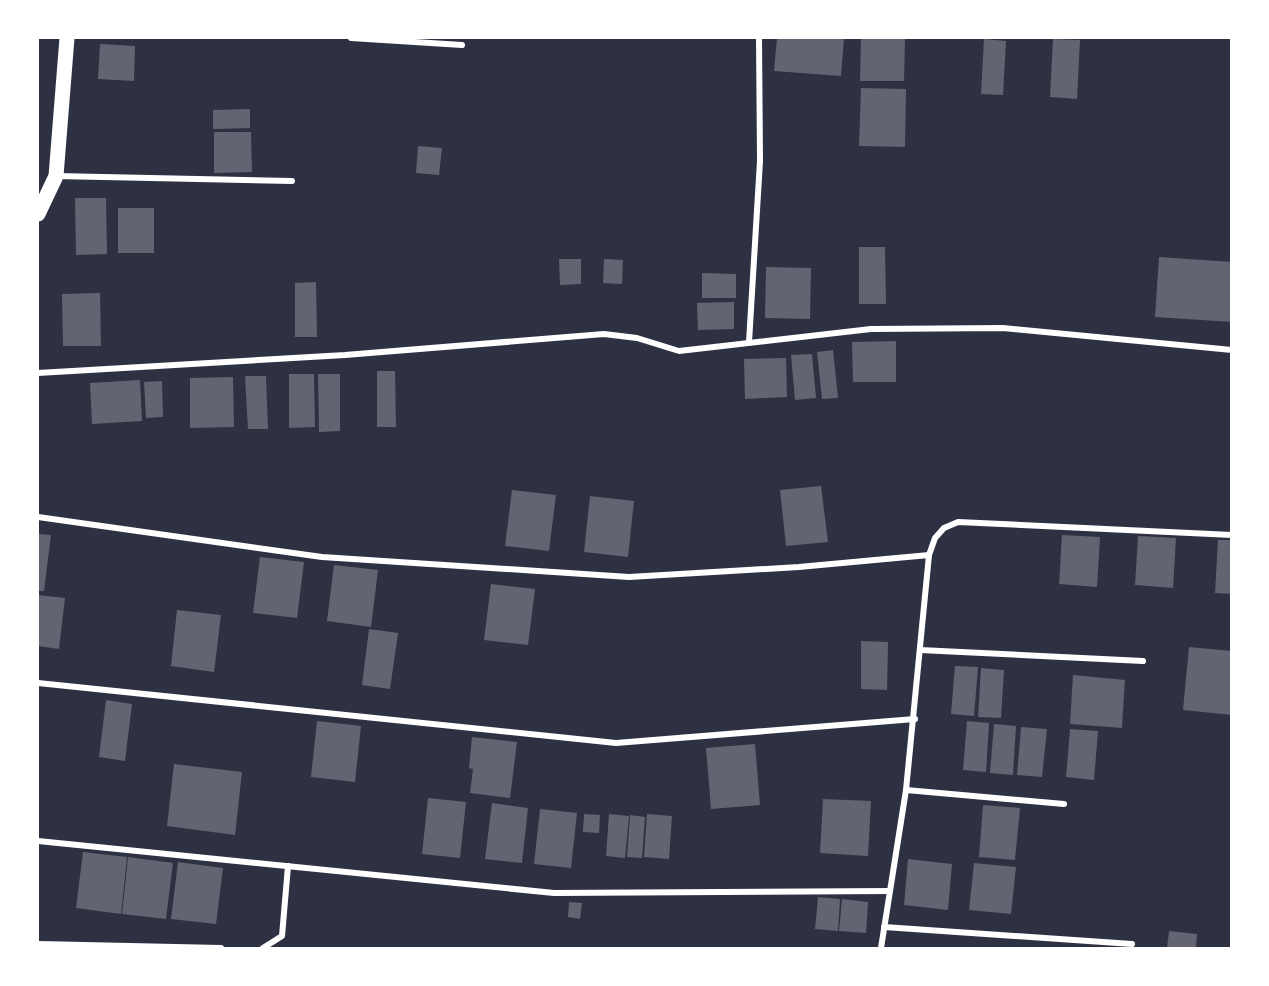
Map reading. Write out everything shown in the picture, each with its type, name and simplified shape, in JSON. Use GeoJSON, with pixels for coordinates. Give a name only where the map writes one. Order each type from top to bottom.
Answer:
{"type":"FeatureCollection","features":[{"type":"Feature","properties":{"kind":"main road"},"geometry":{"type":"LineString","coordinates":[[38,212],[56,176],[67,38]]}},
{"type":"Feature","properties":{"kind":"street"},"geometry":{"type":"LineString","coordinates":[[351,38],[462,45]]}},
{"type":"Feature","properties":{"kind":"street"},"geometry":{"type":"LineString","coordinates":[[749,342],[760,161],[759,38]]}},
{"type":"Feature","properties":{"kind":"street"},"geometry":{"type":"LineString","coordinates":[[56,176],[292,182]]}},
{"type":"Feature","properties":{"kind":"street"},"geometry":{"type":"LineString","coordinates":[[38,373],[345,355],[604,334],[637,338],[679,351],[871,329],[1003,328],[1232,350]]}},
{"type":"Feature","properties":{"kind":"street"},"geometry":{"type":"LineString","coordinates":[[38,517],[322,557],[629,577],[799,567],[929,555]]}},
{"type":"Feature","properties":{"kind":"street"},"geometry":{"type":"LineString","coordinates":[[881,948],[906,790],[915,719],[929,555],[935,538],[944,528],[958,522],[1232,534]]}},
{"type":"Feature","properties":{"kind":"street"},"geometry":{"type":"LineString","coordinates":[[920,650],[1143,661]]}},
{"type":"Feature","properties":{"kind":"street"},"geometry":{"type":"LineString","coordinates":[[38,682],[616,743],[915,719]]}},
{"type":"Feature","properties":{"kind":"street"},"geometry":{"type":"LineString","coordinates":[[906,790],[1064,804]]}},
{"type":"Feature","properties":{"kind":"street"},"geometry":{"type":"LineString","coordinates":[[38,841],[554,893],[889,891]]}},
{"type":"Feature","properties":{"kind":"street"},"geometry":{"type":"LineString","coordinates":[[263,948],[282,936],[288,866]]}},
{"type":"Feature","properties":{"kind":"street"},"geometry":{"type":"LineString","coordinates":[[884,927],[1132,944]]}},
{"type":"Feature","properties":{"kind":"street"},"geometry":{"type":"LineString","coordinates":[[38,944],[221,948]]}},
{"type":"Feature","properties":{"kind":"building"},"geometry":{"type":"Polygon","coordinates":[[[777,38],[844,38],[841,76],[774,71],[777,38]]]}},
{"type":"Feature","properties":{"kind":"building"},"geometry":{"type":"Polygon","coordinates":[[[861,38],[905,38],[904,81],[860,81],[861,38]]]}},
{"type":"Feature","properties":{"kind":"building"},"geometry":{"type":"Polygon","coordinates":[[[984,39],[1006,41],[1003,95],[981,94],[984,39]]]}},
{"type":"Feature","properties":{"kind":"building"},"geometry":{"type":"Polygon","coordinates":[[[1053,39],[1080,40],[1077,99],[1050,97],[1053,39]]]}},
{"type":"Feature","properties":{"kind":"building"},"geometry":{"type":"Polygon","coordinates":[[[100,44],[135,46],[134,81],[98,79],[100,44]]]}},
{"type":"Feature","properties":{"kind":"building"},"geometry":{"type":"Polygon","coordinates":[[[861,88],[906,89],[905,147],[859,146],[861,88]]]}},
{"type":"Feature","properties":{"kind":"building"},"geometry":{"type":"Polygon","coordinates":[[[250,109],[250,128],[213,129],[213,110],[250,109]]]}},
{"type":"Feature","properties":{"kind":"building"},"geometry":{"type":"Polygon","coordinates":[[[214,132],[251,132],[252,172],[214,173],[214,132]]]}},
{"type":"Feature","properties":{"kind":"building"},"geometry":{"type":"Polygon","coordinates":[[[418,146],[442,148],[439,175],[416,173],[418,146]]]}},
{"type":"Feature","properties":{"kind":"building"},"geometry":{"type":"Polygon","coordinates":[[[75,198],[106,198],[107,254],[76,255],[75,198]]]}},
{"type":"Feature","properties":{"kind":"building"},"geometry":{"type":"Polygon","coordinates":[[[118,208],[154,208],[154,253],[118,253],[118,208]]]}},
{"type":"Feature","properties":{"kind":"building"},"geometry":{"type":"Polygon","coordinates":[[[859,247],[885,247],[886,304],[859,304],[859,247]]]}},
{"type":"Feature","properties":{"kind":"building"},"geometry":{"type":"Polygon","coordinates":[[[1159,257],[1232,262],[1232,322],[1155,317],[1159,257]]]}},
{"type":"Feature","properties":{"kind":"building"},"geometry":{"type":"Polygon","coordinates":[[[559,259],[581,259],[581,284],[560,285],[559,259]]]}},
{"type":"Feature","properties":{"kind":"building"},"geometry":{"type":"Polygon","coordinates":[[[604,259],[623,260],[622,284],[603,283],[604,259]]]}},
{"type":"Feature","properties":{"kind":"building"},"geometry":{"type":"Polygon","coordinates":[[[766,267],[811,268],[810,319],[765,318],[766,267]]]}},
{"type":"Feature","properties":{"kind":"building"},"geometry":{"type":"Polygon","coordinates":[[[702,273],[736,274],[736,298],[702,298],[702,273]]]}},
{"type":"Feature","properties":{"kind":"building"},"geometry":{"type":"Polygon","coordinates":[[[316,282],[317,337],[295,337],[295,283],[316,282]]]}},
{"type":"Feature","properties":{"kind":"building"},"geometry":{"type":"Polygon","coordinates":[[[100,293],[101,346],[63,346],[62,294],[100,293]]]}},
{"type":"Feature","properties":{"kind":"building"},"geometry":{"type":"Polygon","coordinates":[[[734,302],[734,329],[698,330],[697,303],[734,302]]]}},
{"type":"Feature","properties":{"kind":"building"},"geometry":{"type":"Polygon","coordinates":[[[896,341],[896,382],[853,382],[852,342],[896,341]]]}},
{"type":"Feature","properties":{"kind":"building"},"geometry":{"type":"Polygon","coordinates":[[[833,350],[838,398],[822,399],[817,352],[833,350]]]}},
{"type":"Feature","properties":{"kind":"building"},"geometry":{"type":"Polygon","coordinates":[[[812,354],[816,398],[795,400],[791,355],[812,354]]]}},
{"type":"Feature","properties":{"kind":"building"},"geometry":{"type":"Polygon","coordinates":[[[786,358],[787,397],[745,399],[744,359],[786,358]]]}},
{"type":"Feature","properties":{"kind":"building"},"geometry":{"type":"Polygon","coordinates":[[[377,371],[395,371],[396,427],[377,427],[377,371]]]}},
{"type":"Feature","properties":{"kind":"building"},"geometry":{"type":"Polygon","coordinates":[[[289,374],[314,374],[315,427],[289,428],[289,374]]]}},
{"type":"Feature","properties":{"kind":"building"},"geometry":{"type":"Polygon","coordinates":[[[318,374],[340,374],[340,431],[319,432],[318,374]]]}},
{"type":"Feature","properties":{"kind":"building"},"geometry":{"type":"Polygon","coordinates":[[[245,376],[266,376],[268,429],[248,429],[245,376]]]}},
{"type":"Feature","properties":{"kind":"building"},"geometry":{"type":"Polygon","coordinates":[[[233,377],[234,427],[190,428],[190,378],[233,377]]]}},
{"type":"Feature","properties":{"kind":"building"},"geometry":{"type":"Polygon","coordinates":[[[140,380],[142,421],[92,424],[90,383],[140,380]]]}},
{"type":"Feature","properties":{"kind":"building"},"geometry":{"type":"Polygon","coordinates":[[[162,381],[163,417],[146,418],[144,382],[162,381]]]}},
{"type":"Feature","properties":{"kind":"building"},"geometry":{"type":"Polygon","coordinates":[[[821,486],[828,542],[786,546],[780,490],[821,486]]]}},
{"type":"Feature","properties":{"kind":"building"},"geometry":{"type":"Polygon","coordinates":[[[512,490],[556,495],[549,551],[505,546],[512,490]]]}},
{"type":"Feature","properties":{"kind":"building"},"geometry":{"type":"Polygon","coordinates":[[[590,496],[634,501],[628,557],[584,552],[590,496]]]}},
{"type":"Feature","properties":{"kind":"building"},"geometry":{"type":"Polygon","coordinates":[[[38,534],[51,535],[44,591],[38,591],[38,534]]]}},
{"type":"Feature","properties":{"kind":"building"},"geometry":{"type":"Polygon","coordinates":[[[1062,535],[1100,537],[1097,587],[1059,584],[1062,535]]]}},
{"type":"Feature","properties":{"kind":"building"},"geometry":{"type":"Polygon","coordinates":[[[1138,536],[1176,538],[1173,588],[1135,585],[1138,536]]]}},
{"type":"Feature","properties":{"kind":"building"},"geometry":{"type":"Polygon","coordinates":[[[1218,540],[1232,540],[1232,594],[1215,593],[1218,540]]]}},
{"type":"Feature","properties":{"kind":"building"},"geometry":{"type":"Polygon","coordinates":[[[260,557],[304,562],[297,618],[253,613],[260,557]]]}},
{"type":"Feature","properties":{"kind":"building"},"geometry":{"type":"Polygon","coordinates":[[[334,565],[378,570],[371,627],[327,621],[334,565]]]}},
{"type":"Feature","properties":{"kind":"building"},"geometry":{"type":"Polygon","coordinates":[[[491,584],[535,589],[528,645],[484,640],[491,584]]]}},
{"type":"Feature","properties":{"kind":"building"},"geometry":{"type":"Polygon","coordinates":[[[38,595],[65,598],[59,649],[38,646],[38,595]]]}},
{"type":"Feature","properties":{"kind":"building"},"geometry":{"type":"Polygon","coordinates":[[[177,610],[221,615],[214,672],[171,666],[177,610]]]}},
{"type":"Feature","properties":{"kind":"building"},"geometry":{"type":"Polygon","coordinates":[[[369,629],[398,633],[390,689],[362,685],[369,629]]]}},
{"type":"Feature","properties":{"kind":"building"},"geometry":{"type":"Polygon","coordinates":[[[861,641],[888,642],[887,690],[861,689],[861,641]]]}},
{"type":"Feature","properties":{"kind":"building"},"geometry":{"type":"Polygon","coordinates":[[[1189,647],[1232,651],[1232,715],[1183,710],[1189,647]]]}},
{"type":"Feature","properties":{"kind":"building"},"geometry":{"type":"Polygon","coordinates":[[[955,666],[978,667],[974,716],[951,714],[955,666]]]}},
{"type":"Feature","properties":{"kind":"building"},"geometry":{"type":"Polygon","coordinates":[[[981,668],[1004,670],[1001,718],[978,717],[981,668]]]}},
{"type":"Feature","properties":{"kind":"building"},"geometry":{"type":"Polygon","coordinates":[[[1073,675],[1125,680],[1122,728],[1070,724],[1073,675]]]}},
{"type":"Feature","properties":{"kind":"building"},"geometry":{"type":"Polygon","coordinates":[[[106,700],[132,704],[125,761],[99,757],[106,700]]]}},
{"type":"Feature","properties":{"kind":"building"},"geometry":{"type":"Polygon","coordinates":[[[317,721],[361,726],[355,782],[311,777],[317,721]]]}},
{"type":"Feature","properties":{"kind":"building"},"geometry":{"type":"Polygon","coordinates":[[[967,721],[989,723],[986,772],[963,770],[967,721]]]}},
{"type":"Feature","properties":{"kind":"building"},"geometry":{"type":"Polygon","coordinates":[[[994,724],[1016,726],[1013,775],[990,773],[994,724]]]}},
{"type":"Feature","properties":{"kind":"building"},"geometry":{"type":"Polygon","coordinates":[[[1021,727],[1047,729],[1042,777],[1017,775],[1021,727]]]}},
{"type":"Feature","properties":{"kind":"building"},"geometry":{"type":"Polygon","coordinates":[[[1070,729],[1098,731],[1094,780],[1066,777],[1070,729]]]}},
{"type":"Feature","properties":{"kind":"building"},"geometry":{"type":"Polygon","coordinates":[[[472,737],[517,742],[510,798],[470,793],[473,769],[469,768],[472,737]]]}},
{"type":"Feature","properties":{"kind":"building"},"geometry":{"type":"Polygon","coordinates":[[[755,744],[760,805],[711,809],[706,748],[755,744]]]}},
{"type":"Feature","properties":{"kind":"building"},"geometry":{"type":"Polygon","coordinates":[[[174,764],[242,772],[235,835],[167,826],[174,764]]]}},
{"type":"Feature","properties":{"kind":"building"},"geometry":{"type":"Polygon","coordinates":[[[428,798],[466,802],[460,858],[422,854],[428,798]]]}},
{"type":"Feature","properties":{"kind":"building"},"geometry":{"type":"Polygon","coordinates":[[[823,799],[871,801],[868,856],[820,853],[823,799]]]}},
{"type":"Feature","properties":{"kind":"building"},"geometry":{"type":"Polygon","coordinates":[[[492,803],[528,808],[522,863],[485,859],[492,803]]]}},
{"type":"Feature","properties":{"kind":"building"},"geometry":{"type":"Polygon","coordinates":[[[983,805],[1020,808],[1015,860],[979,857],[983,805]]]}},
{"type":"Feature","properties":{"kind":"building"},"geometry":{"type":"Polygon","coordinates":[[[540,809],[577,813],[571,868],[534,864],[540,809]]]}},
{"type":"Feature","properties":{"kind":"building"},"geometry":{"type":"Polygon","coordinates":[[[584,814],[600,815],[599,833],[583,832],[584,814]]]}},
{"type":"Feature","properties":{"kind":"building"},"geometry":{"type":"Polygon","coordinates":[[[609,814],[629,816],[625,858],[606,856],[609,814]]]}},
{"type":"Feature","properties":{"kind":"building"},"geometry":{"type":"Polygon","coordinates":[[[647,814],[672,816],[669,859],[644,857],[647,814]]]}},
{"type":"Feature","properties":{"kind":"building"},"geometry":{"type":"Polygon","coordinates":[[[630,815],[645,817],[642,858],[627,857],[630,815]]]}},
{"type":"Feature","properties":{"kind":"building"},"geometry":{"type":"Polygon","coordinates":[[[83,852],[127,857],[121,914],[76,908],[83,852]]]}},
{"type":"Feature","properties":{"kind":"building"},"geometry":{"type":"Polygon","coordinates":[[[128,857],[173,863],[166,919],[122,914],[128,857]]]}},
{"type":"Feature","properties":{"kind":"building"},"geometry":{"type":"Polygon","coordinates":[[[908,859],[952,864],[948,910],[904,905],[908,859]]]}},
{"type":"Feature","properties":{"kind":"building"},"geometry":{"type":"Polygon","coordinates":[[[178,862],[223,868],[216,924],[171,919],[178,862]]]}},
{"type":"Feature","properties":{"kind":"building"},"geometry":{"type":"Polygon","coordinates":[[[974,863],[1016,867],[1011,914],[969,910],[974,863]]]}},
{"type":"Feature","properties":{"kind":"building"},"geometry":{"type":"Polygon","coordinates":[[[818,897],[840,899],[838,931],[815,929],[818,897]]]}},
{"type":"Feature","properties":{"kind":"building"},"geometry":{"type":"Polygon","coordinates":[[[842,899],[868,902],[866,933],[839,931],[842,899]]]}},
{"type":"Feature","properties":{"kind":"building"},"geometry":{"type":"Polygon","coordinates":[[[569,902],[582,903],[580,919],[568,917],[569,902]]]}},
{"type":"Feature","properties":{"kind":"building"},"geometry":{"type":"Polygon","coordinates":[[[1169,931],[1197,934],[1196,948],[1167,948],[1169,931]]]}}]}
